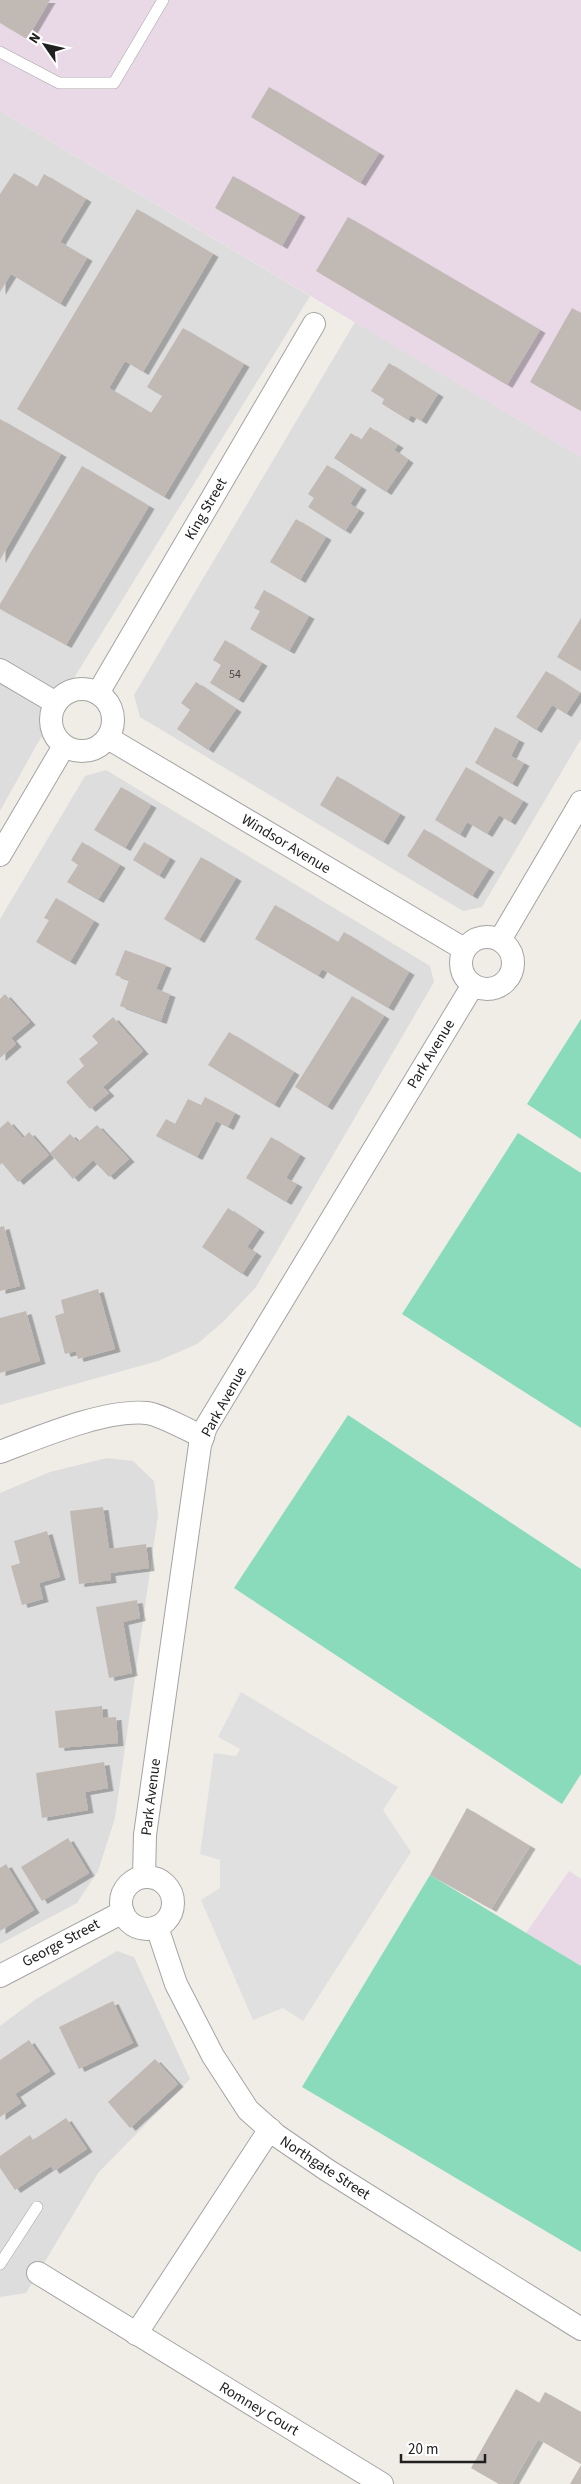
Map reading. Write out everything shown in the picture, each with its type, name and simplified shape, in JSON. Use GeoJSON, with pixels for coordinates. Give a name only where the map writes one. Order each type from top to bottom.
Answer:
{"type":"FeatureCollection","features":[{"type":"Feature","properties":{"kind":"street","name":"King Street"},"geometry":{"type":"LineString","coordinates":[[98,693],[314,324]]}},
{"type":"Feature","properties":{"kind":"street"},"geometry":{"type":"LineString","coordinates":[[0,670],[56,703]]}},
{"type":"Feature","properties":{"kind":"street"},"geometry":{"type":"LineString","coordinates":[[77,690],[88,690],[98,693],[107,701],[113,712],[113,726],[108,738],[102,745],[92,750],[78,751],[64,746],[55,736],[51,721],[56,703],[66,693],[77,690]]}},
{"type":"Feature","properties":{"kind":"street","name":"Windsor Avenue"},"geometry":{"type":"LineString","coordinates":[[108,738],[464,949]]}},
{"type":"Feature","properties":{"kind":"street"},"geometry":{"type":"LineString","coordinates":[[0,855],[64,746]]}},
{"type":"Feature","properties":{"kind":"street"},"geometry":{"type":"LineString","coordinates":[[500,940],[581,802]]}},
{"type":"Feature","properties":{"kind":"street"},"geometry":{"type":"LineString","coordinates":[[486,936],[500,940],[507,946],[512,956],[513,965],[509,977],[503,984],[492,989],[473,986],[462,973],[460,964],[464,949],[478,938],[486,936]]}},
{"type":"Feature","properties":{"kind":"street","name":"Park Avenue"},"geometry":{"type":"LineString","coordinates":[[144,1877],[145,1835],[163,1697],[200,1445],[206,1427],[473,986]]}},
{"type":"Feature","properties":{"kind":"street"},"geometry":{"type":"LineString","coordinates":[[0,1452],[53,1432],[112,1416],[148,1413],[203,1437]]}},
{"type":"Feature","properties":{"kind":"street"},"geometry":{"type":"LineString","coordinates":[[154,1877],[162,1881],[169,1888],[173,1899],[170,1916],[157,1927],[148,1929],[134,1925],[123,1912],[122,1896],[127,1886],[134,1880],[154,1877]]}},
{"type":"Feature","properties":{"kind":"street","name":"George Street"},"geometry":{"type":"LineString","coordinates":[[0,1976],[123,1912]]}},
{"type":"Feature","properties":{"kind":"street","name":"Northgate Street"},"geometry":{"type":"LineString","coordinates":[[157,1927],[176,1984],[213,2056],[248,2110],[270,2129],[327,2170],[581,2329]]}},
{"type":"Feature","properties":{"kind":"street"},"geometry":{"type":"LineString","coordinates":[[136,2334],[270,2129]]}},
{"type":"Feature","properties":{"kind":"street","name":"Romney Court"},"geometry":{"type":"LineString","coordinates":[[38,2273],[382,2484]]}},
{"type":"Feature","properties":{"kind":"lane"},"geometry":{"type":"LineString","coordinates":[[0,52],[59,83],[114,83],[163,0]]}},
{"type":"Feature","properties":{"kind":"lane"},"geometry":{"type":"LineString","coordinates":[[0,2264],[37,2207]]}},
{"type":"Feature","properties":{"kind":"shaded area"},"geometry":{"type":"Polygon","coordinates":[[[0,0],[581,0],[581,457],[0,111],[0,0]]]}},
{"type":"Feature","properties":{"kind":"shaded area"},"geometry":{"type":"Polygon","coordinates":[[[0,111],[310,296],[74,678],[0,811],[0,111]]]}},
{"type":"Feature","properties":{"kind":"shaded area"},"geometry":{"type":"Polygon","coordinates":[[[355,322],[581,457],[581,739],[482,907],[463,911],[140,717],[134,695],[355,322]]]}},
{"type":"Feature","properties":{"kind":"shaded area"},"geometry":{"type":"Polygon","coordinates":[[[106,770],[430,966],[434,982],[256,1287],[223,1322],[197,1344],[158,1361],[0,1405],[0,919],[85,776],[106,770]]]}},
{"type":"Feature","properties":{"kind":"shaded area"},"geometry":{"type":"Polygon","coordinates":[[[107,1458],[133,1461],[154,1481],[158,1515],[115,1818],[98,1871],[77,1903],[0,1944],[0,1493],[50,1472],[107,1458]]]}},
{"type":"Feature","properties":{"kind":"shaded area"},"geometry":{"type":"Polygon","coordinates":[[[241,1692],[398,1787],[383,1810],[411,1852],[303,2021],[283,2008],[253,2020],[201,1900],[220,1888],[220,1860],[200,1854],[214,1753],[236,1756],[240,1749],[218,1737],[241,1692]]]}},
{"type":"Feature","properties":{"kind":"shaded area"},"geometry":{"type":"Polygon","coordinates":[[[569,1871],[581,1879],[581,1966],[526,1933],[569,1871]]]}},
{"type":"Feature","properties":{"kind":"shaded area"},"geometry":{"type":"Polygon","coordinates":[[[117,1951],[134,1957],[190,2079],[98,2173],[26,2293],[0,2297],[0,2026],[36,1999],[117,1951]]]}},
{"type":"Feature","properties":{"kind":"green space"},"geometry":{"type":"Polygon","coordinates":[[[581,1019],[581,1139],[527,1104],[581,1019]]]}},
{"type":"Feature","properties":{"kind":"green space"},"geometry":{"type":"Polygon","coordinates":[[[518,1133],[581,1173],[581,1428],[402,1314],[518,1133]]]}},
{"type":"Feature","properties":{"kind":"green space"},"geometry":{"type":"Polygon","coordinates":[[[348,1415],[581,1569],[581,1774],[562,1804],[234,1588],[348,1415]]]}},
{"type":"Feature","properties":{"kind":"green space"},"geometry":{"type":"Polygon","coordinates":[[[430,1875],[581,1966],[581,2252],[302,2087],[430,1875]]]}},
{"type":"Feature","properties":{"kind":"building"},"geometry":{"type":"Polygon","coordinates":[[[0,0],[50,0],[27,39],[0,23],[0,0]]]}},
{"type":"Feature","properties":{"kind":"building"},"geometry":{"type":"Polygon","coordinates":[[[269,87],[379,153],[360,183],[251,117],[269,87]]]}},
{"type":"Feature","properties":{"kind":"building"},"geometry":{"type":"Polygon","coordinates":[[[14,173],[37,187],[44,174],[86,199],[60,242],[87,258],[60,304],[11,274],[0,292],[0,194],[14,173]]]}},
{"type":"Feature","properties":{"kind":"building"},"geometry":{"type":"Polygon","coordinates":[[[233,176],[300,214],[282,246],[215,208],[233,176]]]}},
{"type":"Feature","properties":{"kind":"building"},"geometry":{"type":"Polygon","coordinates":[[[137,209],[213,254],[143,372],[125,361],[109,388],[151,413],[162,396],[147,387],[183,328],[244,364],[164,497],[17,409],[137,209]]]}},
{"type":"Feature","properties":{"kind":"building"},"geometry":{"type":"Polygon","coordinates":[[[348,217],[540,330],[507,385],[316,271],[348,217]]]}},
{"type":"Feature","properties":{"kind":"building"},"geometry":{"type":"Polygon","coordinates":[[[572,308],[581,313],[581,411],[530,382],[572,308]]]}},
{"type":"Feature","properties":{"kind":"building"},"geometry":{"type":"Polygon","coordinates":[[[389,363],[438,394],[421,421],[411,415],[408,420],[382,404],[384,399],[371,391],[389,363]]]}},
{"type":"Feature","properties":{"kind":"building"},"geometry":{"type":"Polygon","coordinates":[[[0,419],[61,454],[0,560],[0,419]]]}},
{"type":"Feature","properties":{"kind":"building"},"geometry":{"type":"Polygon","coordinates":[[[370,427],[398,445],[394,450],[408,460],[386,492],[334,458],[351,433],[361,440],[370,427]]]}},
{"type":"Feature","properties":{"kind":"building"},"geometry":{"type":"Polygon","coordinates":[[[327,465],[361,487],[350,504],[359,510],[345,531],[308,507],[314,498],[308,494],[327,465]]]}},
{"type":"Feature","properties":{"kind":"building"},"geometry":{"type":"Polygon","coordinates":[[[82,466],[149,506],[66,645],[0,609],[0,604],[82,466]]]}},
{"type":"Feature","properties":{"kind":"building"},"geometry":{"type":"Polygon","coordinates":[[[296,519],[326,537],[300,580],[270,562],[296,519]]]}},
{"type":"Feature","properties":{"kind":"building"},"geometry":{"type":"Polygon","coordinates":[[[264,590],[309,616],[289,651],[250,629],[260,611],[254,608],[264,590]]]}},
{"type":"Feature","properties":{"kind":"building"},"geometry":{"type":"Polygon","coordinates":[[[581,618],[581,671],[557,657],[581,618]]]}},
{"type":"Feature","properties":{"kind":"building"},"geometry":{"type":"Polygon","coordinates":[[[225,640],[262,663],[238,700],[210,683],[221,665],[213,660],[225,640]]]}},
{"type":"Feature","properties":{"kind":"building"},"geometry":{"type":"Polygon","coordinates":[[[546,671],[580,693],[566,714],[552,705],[536,730],[516,717],[546,671]]]}},
{"type":"Feature","properties":{"kind":"building"},"geometry":{"type":"Polygon","coordinates":[[[196,682],[236,709],[208,750],[177,729],[190,710],[181,703],[196,682]]]}},
{"type":"Feature","properties":{"kind":"building"},"geometry":{"type":"Polygon","coordinates":[[[495,727],[519,740],[511,756],[524,763],[512,784],[475,763],[495,727]]]}},
{"type":"Feature","properties":{"kind":"building"},"geometry":{"type":"Polygon","coordinates":[[[466,767],[523,801],[510,822],[499,815],[487,834],[467,822],[460,835],[435,820],[466,767]]]}},
{"type":"Feature","properties":{"kind":"building"},"geometry":{"type":"Polygon","coordinates":[[[337,776],[400,814],[383,842],[320,805],[337,776]]]}},
{"type":"Feature","properties":{"kind":"building"},"geometry":{"type":"Polygon","coordinates":[[[121,787],[151,805],[125,848],[94,830],[121,787]]]}},
{"type":"Feature","properties":{"kind":"building"},"geometry":{"type":"Polygon","coordinates":[[[424,829],[489,869],[472,896],[407,856],[424,829]]]}},
{"type":"Feature","properties":{"kind":"building"},"geometry":{"type":"Polygon","coordinates":[[[82,842],[120,865],[98,900],[67,882],[78,865],[71,860],[82,842]]]}},
{"type":"Feature","properties":{"kind":"building"},"geometry":{"type":"Polygon","coordinates":[[[144,842],[170,858],[159,876],[133,860],[144,842]]]}},
{"type":"Feature","properties":{"kind":"building"},"geometry":{"type":"Polygon","coordinates":[[[201,857],[236,878],[199,940],[164,919],[201,857]]]}},
{"type":"Feature","properties":{"kind":"building"},"geometry":{"type":"Polygon","coordinates":[[[56,898],[94,921],[70,962],[36,942],[49,920],[44,918],[56,898]]]}},
{"type":"Feature","properties":{"kind":"building"},"geometry":{"type":"Polygon","coordinates":[[[275,905],[338,942],[344,932],[409,972],[388,1008],[322,969],[318,976],[255,939],[275,905]]]}},
{"type":"Feature","properties":{"kind":"building"},"geometry":{"type":"Polygon","coordinates":[[[125,950],[166,965],[156,989],[170,994],[161,1021],[120,1006],[129,980],[115,975],[125,950]]]}},
{"type":"Feature","properties":{"kind":"building"},"geometry":{"type":"Polygon","coordinates":[[[5,994],[30,1022],[11,1038],[16,1044],[0,1058],[0,999],[5,994]]]}},
{"type":"Feature","properties":{"kind":"building"},"geometry":{"type":"Polygon","coordinates":[[[352,996],[384,1016],[327,1107],[295,1087],[352,996]]]}},
{"type":"Feature","properties":{"kind":"building"},"geometry":{"type":"Polygon","coordinates":[[[113,1017],[143,1051],[103,1087],[109,1093],[90,1109],[66,1082],[84,1066],[79,1059],[98,1043],[92,1036],[113,1017]]]}},
{"type":"Feature","properties":{"kind":"building"},"geometry":{"type":"Polygon","coordinates":[[[229,1032],[294,1072],[274,1105],[208,1065],[229,1032]]]}},
{"type":"Feature","properties":{"kind":"building"},"geometry":{"type":"Polygon","coordinates":[[[205,1097],[235,1113],[228,1127],[216,1121],[197,1157],[156,1136],[166,1119],[175,1124],[188,1099],[201,1105],[205,1097]]]}},
{"type":"Feature","properties":{"kind":"building"},"geometry":{"type":"Polygon","coordinates":[[[8,1121],[23,1138],[29,1132],[49,1155],[18,1182],[2,1163],[0,1165],[0,1128],[8,1121]]]}},
{"type":"Feature","properties":{"kind":"building"},"geometry":{"type":"Polygon","coordinates":[[[97,1125],[129,1159],[109,1177],[93,1160],[73,1179],[50,1153],[70,1134],[78,1142],[97,1125]]]}},
{"type":"Feature","properties":{"kind":"building"},"geometry":{"type":"Polygon","coordinates":[[[271,1137],[300,1155],[286,1178],[297,1184],[286,1202],[246,1178],[271,1137]]]}},
{"type":"Feature","properties":{"kind":"building"},"geometry":{"type":"Polygon","coordinates":[[[228,1208],[259,1229],[247,1247],[256,1253],[242,1274],[202,1247],[228,1208]]]}},
{"type":"Feature","properties":{"kind":"building"},"geometry":{"type":"Polygon","coordinates":[[[4,1226],[20,1286],[0,1291],[0,1227],[4,1226]]]}},
{"type":"Feature","properties":{"kind":"building"},"geometry":{"type":"Polygon","coordinates":[[[98,1289],[115,1349],[78,1359],[76,1351],[65,1354],[55,1316],[64,1313],[61,1300],[98,1289]]]}},
{"type":"Feature","properties":{"kind":"building"},"geometry":{"type":"Polygon","coordinates":[[[26,1311],[40,1361],[0,1373],[0,1318],[26,1311]]]}},
{"type":"Feature","properties":{"kind":"building"},"geometry":{"type":"Polygon","coordinates":[[[103,1507],[109,1549],[146,1544],[149,1568],[110,1573],[111,1580],[79,1584],[70,1511],[103,1507]]]}},
{"type":"Feature","properties":{"kind":"building"},"geometry":{"type":"Polygon","coordinates":[[[47,1531],[60,1577],[39,1583],[43,1599],[22,1605],[11,1566],[20,1563],[14,1541],[47,1531]]]}},
{"type":"Feature","properties":{"kind":"building"},"geometry":{"type":"Polygon","coordinates":[[[137,1600],[140,1618],[123,1622],[132,1673],[109,1678],[96,1607],[137,1600]]]}},
{"type":"Feature","properties":{"kind":"building"},"geometry":{"type":"Polygon","coordinates":[[[102,1706],[103,1718],[116,1717],[118,1743],[59,1748],[55,1711],[102,1706]]]}},
{"type":"Feature","properties":{"kind":"building"},"geometry":{"type":"Polygon","coordinates":[[[104,1762],[108,1788],[85,1792],[88,1810],[42,1818],[36,1773],[104,1762]]]}},
{"type":"Feature","properties":{"kind":"building"},"geometry":{"type":"Polygon","coordinates":[[[467,1808],[530,1846],[491,1909],[430,1875],[467,1808]]]}},
{"type":"Feature","properties":{"kind":"building"},"geometry":{"type":"Polygon","coordinates":[[[68,1838],[89,1873],[42,1901],[21,1867],[68,1838]]]}},
{"type":"Feature","properties":{"kind":"building"},"geometry":{"type":"Polygon","coordinates":[[[6,1864],[34,1910],[0,1931],[0,1868],[6,1864]]]}},
{"type":"Feature","properties":{"kind":"building"},"geometry":{"type":"Polygon","coordinates":[[[113,2001],[133,2043],[79,2069],[59,2027],[113,2001]]]}},
{"type":"Feature","properties":{"kind":"building"},"geometry":{"type":"Polygon","coordinates":[[[29,2040],[50,2071],[15,2094],[21,2103],[0,2117],[0,2060],[29,2040]]]}},
{"type":"Feature","properties":{"kind":"building"},"geometry":{"type":"Polygon","coordinates":[[[155,2059],[178,2084],[130,2128],[108,2102],[155,2059]]]}},
{"type":"Feature","properties":{"kind":"building"},"geometry":{"type":"Polygon","coordinates":[[[66,2118],[87,2149],[54,2171],[51,2166],[15,2190],[0,2168],[0,2156],[30,2135],[33,2140],[66,2118]]]}},
{"type":"Feature","properties":{"kind":"building"},"geometry":{"type":"Polygon","coordinates":[[[516,2389],[539,2403],[545,2392],[581,2412],[581,2464],[538,2439],[512,2484],[499,2484],[471,2468],[516,2389]]]}},
{"type":"Feature","properties":{"kind":"building"},"geometry":{"type":"Polygon","coordinates":[[[581,2465],[581,2484],[570,2484],[581,2465]]]}}]}
